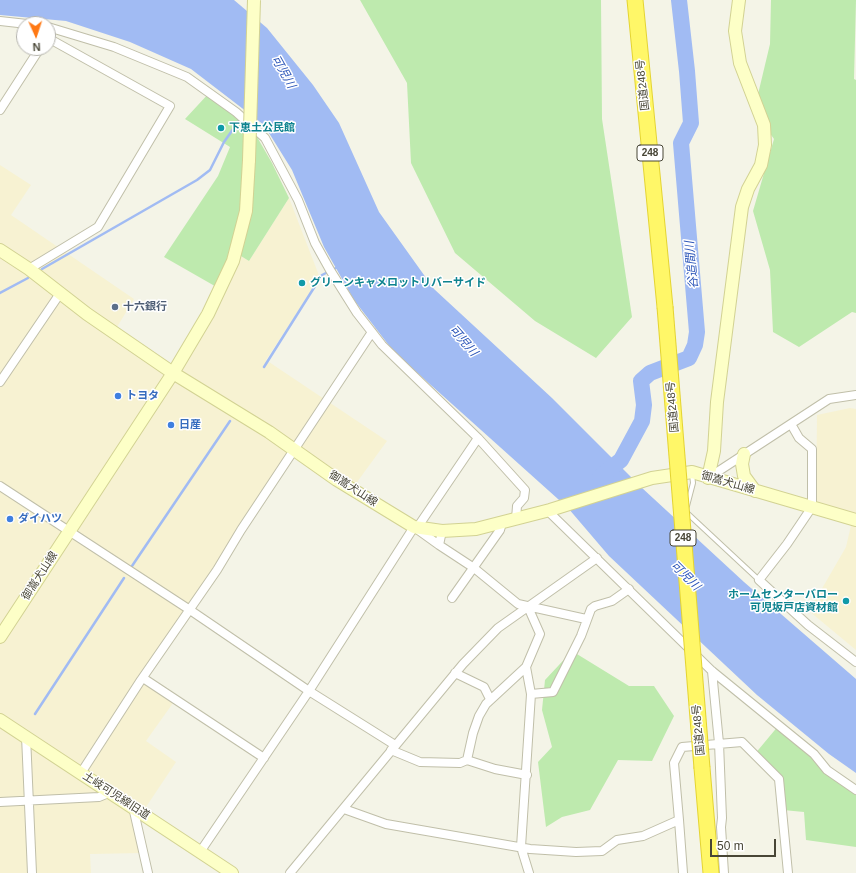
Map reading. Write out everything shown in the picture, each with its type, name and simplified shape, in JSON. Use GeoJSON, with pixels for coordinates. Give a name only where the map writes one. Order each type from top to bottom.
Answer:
{"type":"FeatureCollection","features":[{"type":"Feature","properties":{"kind":"highway","name":"国道248号"},"geometry":{"type":"LineString","coordinates":[[635,0],[664,307],[711,873]]}},
{"type":"Feature","properties":{"kind":"highway","name":"国道248号"},"geometry":{"type":"LineString","coordinates":[[706,815],[706,873]]}},
{"type":"Feature","properties":{"kind":"street"},"geometry":{"type":"LineString","coordinates":[[0,250],[61,292],[87,314],[173,373],[208,314],[233,261],[246,211],[254,0]]}},
{"type":"Feature","properties":{"kind":"street"},"geometry":{"type":"LineString","coordinates":[[708,478],[714,451],[717,402],[742,207],[748,189],[761,165],[766,145],[764,125],[740,63],[734,31],[739,0]]}},
{"type":"Feature","properties":{"kind":"street"},"geometry":{"type":"LineString","coordinates":[[0,21],[16,23]]}},
{"type":"Feature","properties":{"kind":"street"},"geometry":{"type":"LineString","coordinates":[[56,29],[114,47],[188,77],[242,117],[265,138],[298,200],[316,243],[330,271],[357,313],[382,345],[410,374],[478,438],[525,490],[524,498],[517,506],[516,519]]}},
{"type":"Feature","properties":{"kind":"street"},"geometry":{"type":"LineString","coordinates":[[29,269],[98,227],[170,106],[56,42]]}},
{"type":"Feature","properties":{"kind":"street"},"geometry":{"type":"LineString","coordinates":[[0,110],[35,56]]}},
{"type":"Feature","properties":{"kind":"street"},"geometry":{"type":"LineString","coordinates":[[0,382],[61,292]]}},
{"type":"Feature","properties":{"kind":"street"},"geometry":{"type":"LineString","coordinates":[[82,773],[143,678],[217,570],[241,530],[372,332]]}},
{"type":"Feature","properties":{"kind":"street","name":"御嵩犬山線"},"geometry":{"type":"LineString","coordinates":[[0,637],[173,373],[294,449],[338,480],[416,527],[442,531],[476,528],[502,523],[550,510],[652,478],[692,472],[708,478],[856,520]]}},
{"type":"Feature","properties":{"kind":"street"},"geometry":{"type":"LineString","coordinates":[[708,478],[829,399],[856,395]]}},
{"type":"Feature","properties":{"kind":"street"},"geometry":{"type":"LineString","coordinates":[[791,424],[799,438],[812,449],[812,507],[788,544],[759,580],[808,625],[856,662]]}},
{"type":"Feature","properties":{"kind":"street"},"geometry":{"type":"LineString","coordinates":[[200,852],[264,758],[416,527],[478,438]]}},
{"type":"Feature","properties":{"kind":"street"},"geometry":{"type":"LineString","coordinates":[[744,454],[742,464],[744,476],[755,491]]}},
{"type":"Feature","properties":{"kind":"street"},"geometry":{"type":"LineString","coordinates":[[0,486],[190,610],[393,748],[427,763],[460,763],[466,760],[495,769],[527,775]]}},
{"type":"Feature","properties":{"kind":"street"},"geometry":{"type":"LineString","coordinates":[[550,510],[551,514],[712,671],[814,754],[827,770],[856,790]]}},
{"type":"Feature","properties":{"kind":"street"},"geometry":{"type":"LineString","coordinates":[[452,598],[500,530],[502,523]]}},
{"type":"Feature","properties":{"kind":"street"},"geometry":{"type":"LineString","coordinates":[[416,527],[439,545],[474,568],[518,604],[586,619]]}},
{"type":"Feature","properties":{"kind":"street"},"geometry":{"type":"LineString","coordinates":[[439,545],[442,531]]}},
{"type":"Feature","properties":{"kind":"street"},"geometry":{"type":"LineString","coordinates":[[290,873],[455,673],[498,628],[597,558]]}},
{"type":"Feature","properties":{"kind":"street"},"geometry":{"type":"LineString","coordinates":[[531,694],[553,692],[581,636],[586,619],[591,609],[595,606],[612,601],[629,589]]}},
{"type":"Feature","properties":{"kind":"street"},"geometry":{"type":"LineString","coordinates":[[466,760],[479,716],[490,699],[503,690],[526,667],[540,634],[528,607]]}},
{"type":"Feature","properties":{"kind":"street"},"geometry":{"type":"LineString","coordinates":[[526,667],[531,694],[527,775],[521,847],[530,873]]}},
{"type":"Feature","properties":{"kind":"street"},"geometry":{"type":"LineString","coordinates":[[712,671],[719,743],[722,818],[721,827],[724,873]]}},
{"type":"Feature","properties":{"kind":"street"},"geometry":{"type":"LineString","coordinates":[[455,673],[484,687],[490,699]]}},
{"type":"Feature","properties":{"kind":"street"},"geometry":{"type":"LineString","coordinates":[[143,678],[264,758]]}},
{"type":"Feature","properties":{"kind":"street","name":"土岐可児線旧道"},"geometry":{"type":"LineString","coordinates":[[0,720],[232,873]]}},
{"type":"Feature","properties":{"kind":"street"},"geometry":{"type":"LineString","coordinates":[[26,736],[32,873]]}},
{"type":"Feature","properties":{"kind":"street"},"geometry":{"type":"LineString","coordinates":[[683,873],[674,763],[677,754],[682,747],[742,742],[779,779],[790,873]]}},
{"type":"Feature","properties":{"kind":"street"},"geometry":{"type":"LineString","coordinates":[[0,802],[99,797],[111,792]]}},
{"type":"Feature","properties":{"kind":"street"},"geometry":{"type":"LineString","coordinates":[[133,807],[148,873]]}},
{"type":"Feature","properties":{"kind":"street"},"geometry":{"type":"LineString","coordinates":[[344,809],[393,826],[550,851],[602,851],[617,840],[643,836],[679,820]]}},
{"type":"Feature","properties":{"kind":"lane"},"geometry":{"type":"LineString","coordinates":[[692,472],[693,483],[685,512],[759,580]]}},
{"type":"Feature","properties":{"kind":"shaded area"},"geometry":{"type":"Polygon","coordinates":[[[0,165],[31,185],[11,215],[134,299],[114,332],[173,373],[235,252],[249,261],[289,198],[320,278],[266,360],[387,441],[352,489],[294,449],[141,680],[173,703],[146,741],[176,762],[142,813],[134,808],[143,853],[90,854],[91,873],[0,873],[0,165]]]}},
{"type":"Feature","properties":{"kind":"shaded area"},"geometry":{"type":"Polygon","coordinates":[[[850,408],[856,409],[856,650],[809,611],[846,547],[853,517],[816,507],[817,415],[850,408]]]}},
{"type":"Feature","properties":{"kind":"green space"},"geometry":{"type":"Polygon","coordinates":[[[360,0],[601,0],[602,119],[632,317],[596,358],[535,321],[455,253],[411,163],[407,83],[360,0]]]}},
{"type":"Feature","properties":{"kind":"green space"},"geometry":{"type":"Polygon","coordinates":[[[771,0],[856,0],[854,79],[856,80],[856,313],[852,312],[799,347],[773,332],[770,270],[753,211],[774,139],[754,111],[770,44],[771,0]]]}},
{"type":"Feature","properties":{"kind":"green space"},"geometry":{"type":"Polygon","coordinates":[[[210,92],[249,123],[272,163],[289,198],[249,261],[236,253],[220,289],[164,257],[218,176],[230,147],[185,119],[210,92]]]}},
{"type":"Feature","properties":{"kind":"green space"},"geometry":{"type":"Polygon","coordinates":[[[572,651],[629,686],[654,686],[674,716],[652,761],[618,760],[590,810],[562,817],[546,827],[538,762],[552,747],[542,710],[545,680],[572,651]]]}},
{"type":"Feature","properties":{"kind":"green space"},"geometry":{"type":"Polygon","coordinates":[[[779,725],[856,790],[856,847],[806,840],[804,812],[783,810],[779,779],[754,755],[779,725]]]}},
{"type":"Feature","properties":{"kind":"water","name":"可児川"},"geometry":{"type":"Polygon","coordinates":[[[0,0],[234,0],[267,28],[313,85],[339,123],[379,212],[434,289],[552,398],[641,487],[744,582],[856,679],[856,773],[829,754],[757,695],[609,556],[568,508],[394,352],[354,300],[324,247],[292,170],[264,125],[191,69],[130,42],[66,21],[56,20],[56,16],[0,15],[0,0]]]}},
{"type":"Feature","properties":{"kind":"waterway","name":"谷追間川"},"geometry":{"type":"LineString","coordinates":[[600,477],[621,460],[642,421],[644,405],[641,381],[650,373],[689,358],[695,345],[697,332],[681,143],[691,123],[679,0]]}},
{"type":"Feature","properties":{"kind":"waterway"},"geometry":{"type":"LineString","coordinates":[[42,269],[197,180],[210,170],[224,142],[241,118]]}},
{"type":"Feature","properties":{"kind":"waterway"},"geometry":{"type":"LineString","coordinates":[[264,367],[322,275],[338,267]]}},
{"type":"Feature","properties":{"kind":"waterway"},"geometry":{"type":"LineString","coordinates":[[0,293],[28,278]]}},
{"type":"Feature","properties":{"kind":"waterway"},"geometry":{"type":"LineString","coordinates":[[132,566],[230,421]]}},
{"type":"Feature","properties":{"kind":"waterway"},"geometry":{"type":"LineString","coordinates":[[35,714],[124,578]]}},
{"type":"Feature","properties":{"kind":"place","name":"下恵土公民館"},"geometry":{"type":"Point","coordinates":[221,128]}},
{"type":"Feature","properties":{"kind":"place","name":"グリーンキャメロットリバーサイド"},"geometry":{"type":"Point","coordinates":[302,283]}},
{"type":"Feature","properties":{"kind":"place","name":"十六銀行"},"geometry":{"type":"Point","coordinates":[115,307]}},
{"type":"Feature","properties":{"kind":"place","name":"トヨタ"},"geometry":{"type":"Point","coordinates":[118,396]}},
{"type":"Feature","properties":{"kind":"place","name":"日産"},"geometry":{"type":"Point","coordinates":[171,425]}},
{"type":"Feature","properties":{"kind":"place","name":"ダイハツ"},"geometry":{"type":"Point","coordinates":[10,519]}},
{"type":"Feature","properties":{"kind":"place","name":"ホームセンターバロー 可児坂戸店資材館"},"geometry":{"type":"Point","coordinates":[846,601]}}]}
